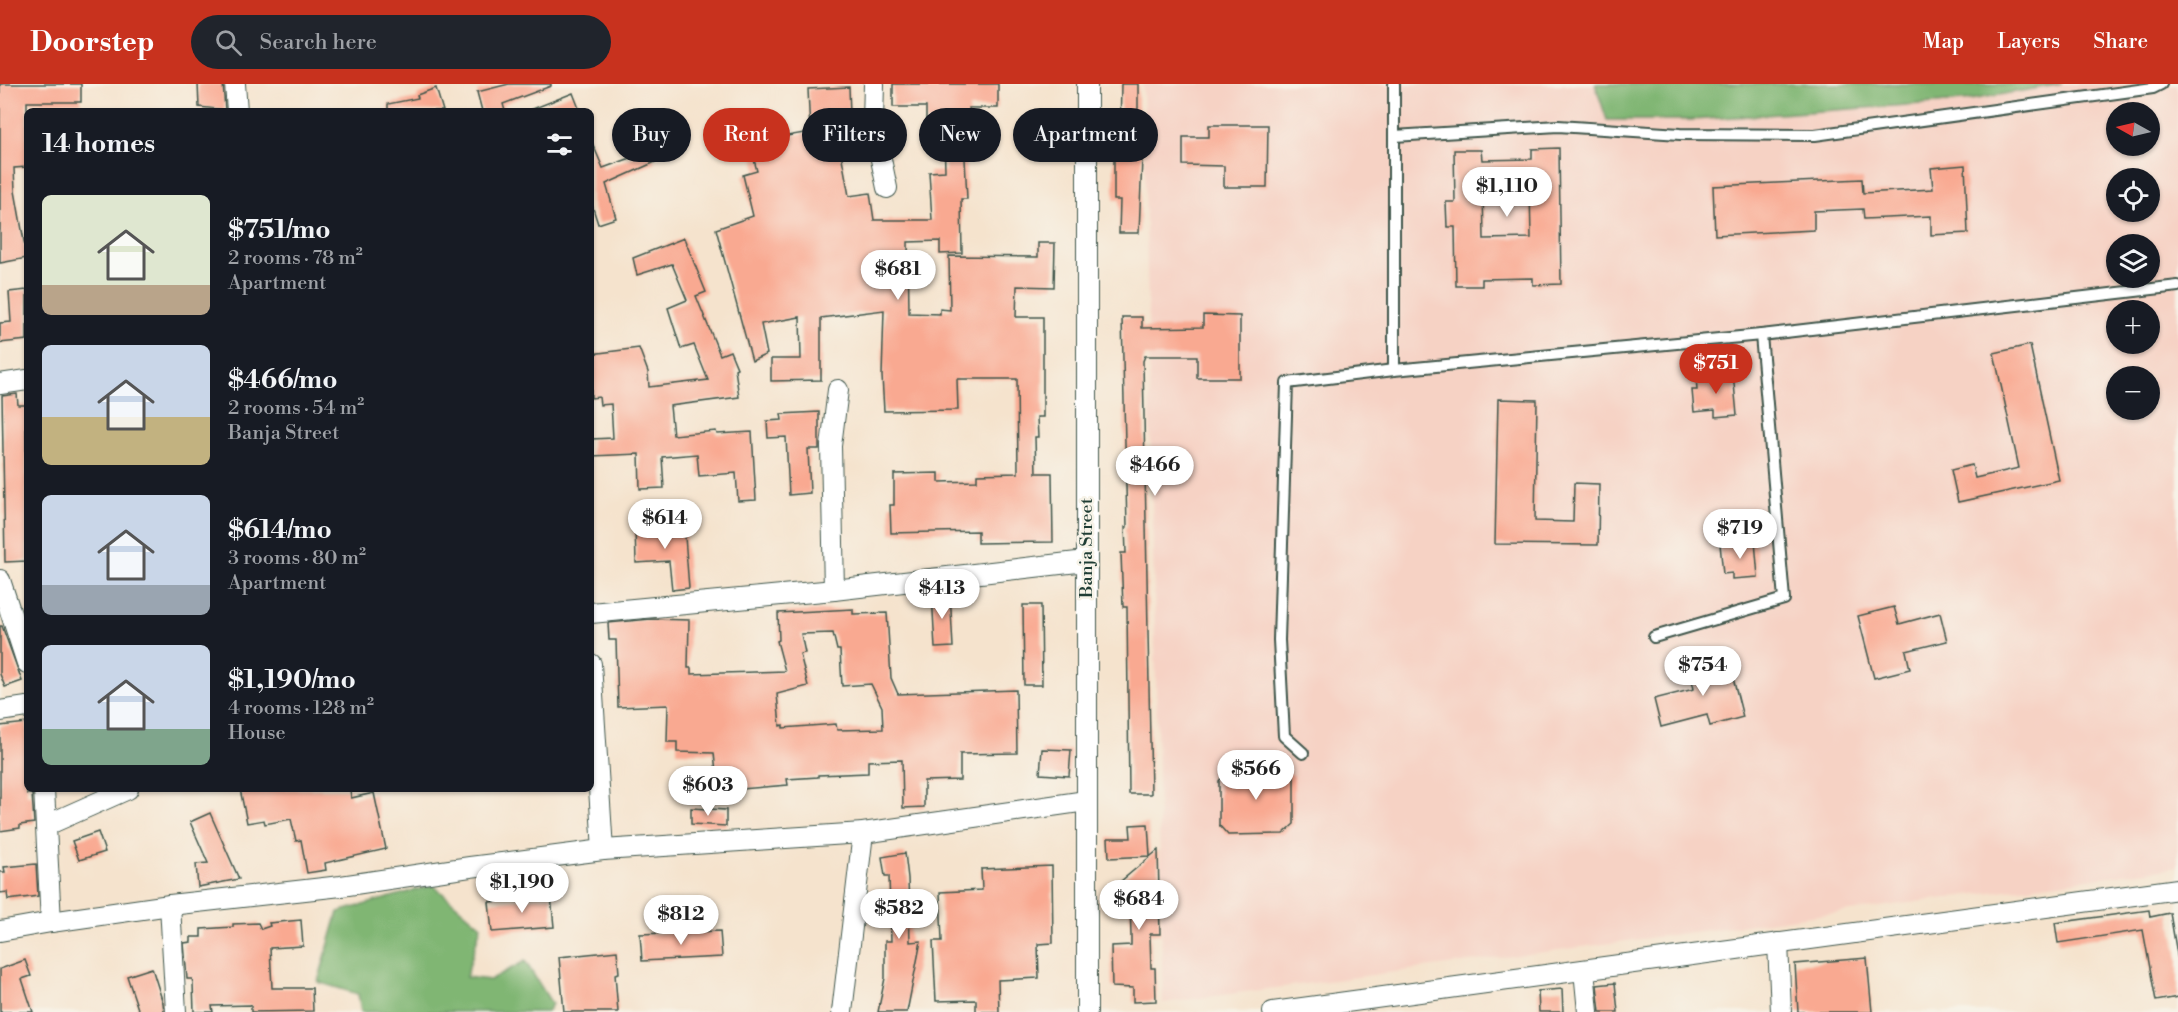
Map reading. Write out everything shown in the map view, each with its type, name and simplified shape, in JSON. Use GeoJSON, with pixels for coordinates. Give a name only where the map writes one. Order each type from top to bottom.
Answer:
{"type":"FeatureCollection","features":[{"type":"Feature","properties":{"kind":"street"},"geometry":{"type":"LineString","coordinates":[[235,84],[237,108]]}},
{"type":"Feature","properties":{"kind":"street"},"geometry":{"type":"LineString","coordinates":[[874,84],[873,121],[888,188]]}},
{"type":"Feature","properties":{"kind":"street","name":"Banja Street"},"geometry":{"type":"LineString","coordinates":[[1087,84],[1087,1012]]}},
{"type":"Feature","properties":{"kind":"street"},"geometry":{"type":"LineString","coordinates":[[0,384],[24,380]]}},
{"type":"Feature","properties":{"kind":"street"},"geometry":{"type":"LineString","coordinates":[[834,590],[831,446],[838,390]]}},
{"type":"Feature","properties":{"kind":"street"},"geometry":{"type":"LineString","coordinates":[[594,613],[834,590],[1086,561]]}},
{"type":"Feature","properties":{"kind":"street"},"geometry":{"type":"LineString","coordinates":[[0,580],[24,654]]}},
{"type":"Feature","properties":{"kind":"street"},"geometry":{"type":"LineString","coordinates":[[0,711],[24,707]]}},
{"type":"Feature","properties":{"kind":"street"},"geometry":{"type":"LineString","coordinates":[[594,710],[603,850]]}},
{"type":"Feature","properties":{"kind":"street"},"geometry":{"type":"LineString","coordinates":[[44,792],[51,922]]}},
{"type":"Feature","properties":{"kind":"street"},"geometry":{"type":"LineString","coordinates":[[47,825],[121,792]]}},
{"type":"Feature","properties":{"kind":"street"},"geometry":{"type":"LineString","coordinates":[[0,931],[170,905],[341,886],[603,850],[863,833],[1086,801]]}},
{"type":"Feature","properties":{"kind":"street"},"geometry":{"type":"LineString","coordinates":[[842,1012],[863,833]]}},
{"type":"Feature","properties":{"kind":"street"},"geometry":{"type":"LineString","coordinates":[[1273,1012],[1391,1004],[1584,970],[2178,889]]}},
{"type":"Feature","properties":{"kind":"street"},"geometry":{"type":"LineString","coordinates":[[170,905],[176,1012]]}},
{"type":"Feature","properties":{"kind":"street"},"geometry":{"type":"LineString","coordinates":[[1778,944],[1781,1012]]}},
{"type":"Feature","properties":{"kind":"street"},"geometry":{"type":"LineString","coordinates":[[1584,970],[1588,1012]]}},
{"type":"Feature","properties":{"kind":"lane"},"geometry":{"type":"LineString","coordinates":[[1394,84],[1394,370]]}},
{"type":"Feature","properties":{"kind":"lane"},"geometry":{"type":"LineString","coordinates":[[1394,136],[1558,126],[1680,134],[1815,135],[2152,88],[2161,84]]}},
{"type":"Feature","properties":{"kind":"lane"},"geometry":{"type":"LineString","coordinates":[[1303,753],[1284,736],[1279,640],[1287,383],[1394,370],[1761,335],[2178,286]]}},
{"type":"Feature","properties":{"kind":"lane"},"geometry":{"type":"LineString","coordinates":[[1654,637],[1784,599],[1761,335]]}},
{"type":"Feature","properties":{"kind":"shaded area"},"geometry":{"type":"Polygon","coordinates":[[[1143,84],[2178,84],[2178,867],[1163,1003],[1145,162],[1158,162],[1158,108],[1144,108],[1143,84]]]}},
{"type":"Feature","properties":{"kind":"green space"},"geometry":{"type":"Polygon","coordinates":[[[1595,84],[2062,84],[1964,101],[1692,120],[1607,120],[1595,84]]]}},
{"type":"Feature","properties":{"kind":"green space"},"geometry":{"type":"Polygon","coordinates":[[[433,885],[481,926],[466,977],[490,980],[525,961],[552,1004],[547,1012],[361,1012],[358,994],[318,982],[338,912],[433,885]]]}},
{"type":"Feature","properties":{"kind":"building"},"geometry":{"type":"Polygon","coordinates":[[[0,84],[81,84],[81,102],[27,102],[27,108],[24,108],[24,167],[14,168],[15,191],[24,241],[24,259],[0,263],[0,84]]]}},
{"type":"Feature","properties":{"kind":"building"},"geometry":{"type":"Polygon","coordinates":[[[198,84],[223,84],[225,108],[199,107],[198,84]]]}},
{"type":"Feature","properties":{"kind":"building"},"geometry":{"type":"Polygon","coordinates":[[[509,84],[551,84],[551,86],[503,104],[504,108],[481,108],[477,92],[509,84]]]}},
{"type":"Feature","properties":{"kind":"building"},"geometry":{"type":"Polygon","coordinates":[[[893,84],[998,84],[998,108],[893,107],[893,84]]]}},
{"type":"Feature","properties":{"kind":"building"},"geometry":{"type":"Polygon","coordinates":[[[1121,84],[1138,84],[1138,108],[1121,108],[1121,84]]]}},
{"type":"Feature","properties":{"kind":"building"},"geometry":{"type":"Polygon","coordinates":[[[849,87],[850,108],[809,108],[808,89],[849,87]]]}},
{"type":"Feature","properties":{"kind":"building"},"geometry":{"type":"Polygon","coordinates":[[[436,88],[442,108],[388,108],[388,104],[418,98],[417,95],[436,88]]]}},
{"type":"Feature","properties":{"kind":"building"},"geometry":{"type":"Polygon","coordinates":[[[573,93],[579,108],[535,108],[573,93]]]}},
{"type":"Feature","properties":{"kind":"building"},"geometry":{"type":"Polygon","coordinates":[[[1209,125],[1268,125],[1267,187],[1224,187],[1224,166],[1183,165],[1183,137],[1209,137],[1209,125]]]}},
{"type":"Feature","properties":{"kind":"building"},"geometry":{"type":"Polygon","coordinates":[[[802,133],[802,162],[843,162],[849,196],[870,193],[874,220],[932,220],[929,172],[945,171],[945,162],[965,162],[967,199],[961,199],[962,253],[940,254],[940,241],[908,242],[909,313],[940,314],[940,309],[950,310],[949,256],[1038,257],[1038,243],[1055,243],[1054,287],[1017,286],[1016,317],[1043,317],[1043,417],[1037,417],[1036,473],[1052,473],[1053,542],[978,543],[978,531],[891,533],[890,505],[894,505],[894,474],[939,473],[939,482],[977,481],[977,474],[1018,473],[1017,379],[957,379],[958,410],[884,411],[882,376],[884,310],[821,318],[821,380],[771,381],[771,359],[801,359],[800,317],[761,324],[767,354],[752,361],[716,229],[753,216],[743,175],[757,171],[755,162],[790,162],[790,136],[802,133]]]}},
{"type":"Feature","properties":{"kind":"building"},"geometry":{"type":"Polygon","coordinates":[[[594,147],[603,168],[620,162],[655,162],[606,184],[616,218],[598,224],[594,211],[594,147]]]}},
{"type":"Feature","properties":{"kind":"building"},"geometry":{"type":"Polygon","coordinates":[[[1559,148],[1561,284],[1533,285],[1533,278],[1482,279],[1482,286],[1456,286],[1455,227],[1447,227],[1446,202],[1455,202],[1454,150],[1481,150],[1482,160],[1532,159],[1532,149],[1559,148]],[[1530,188],[1483,189],[1484,239],[1531,238],[1530,188]]]}},
{"type":"Feature","properties":{"kind":"building"},"geometry":{"type":"Polygon","coordinates":[[[1114,162],[1142,162],[1139,233],[1119,233],[1120,200],[1114,200],[1114,162]]]}},
{"type":"Feature","properties":{"kind":"building"},"geometry":{"type":"Polygon","coordinates":[[[1965,165],[1968,233],[1931,235],[1931,216],[1864,219],[1863,209],[1814,211],[1814,230],[1715,235],[1713,186],[1862,179],[1863,193],[1933,189],[1931,168],[1965,165]]]}},
{"type":"Feature","properties":{"kind":"building"},"geometry":{"type":"Polygon","coordinates":[[[684,238],[706,292],[696,296],[720,355],[730,351],[737,368],[735,369],[739,397],[670,406],[673,435],[716,431],[717,434],[752,432],[756,500],[738,501],[736,473],[699,476],[697,454],[662,457],[664,488],[640,489],[639,454],[594,456],[594,439],[613,438],[611,404],[600,405],[599,397],[594,398],[594,354],[639,348],[648,372],[649,387],[708,380],[694,345],[681,349],[668,308],[687,300],[672,264],[637,275],[633,258],[684,238]]]}},
{"type":"Feature","properties":{"kind":"building"},"geometry":{"type":"Polygon","coordinates":[[[24,290],[24,340],[0,343],[0,323],[11,322],[9,292],[24,290]]]}},
{"type":"Feature","properties":{"kind":"building"},"geometry":{"type":"Polygon","coordinates":[[[1203,315],[1240,316],[1240,378],[1197,378],[1197,356],[1145,356],[1143,361],[1151,794],[1129,794],[1127,607],[1123,607],[1121,553],[1126,553],[1125,527],[1127,527],[1122,317],[1142,317],[1142,328],[1203,327],[1203,315]]]}},
{"type":"Feature","properties":{"kind":"building"},"geometry":{"type":"Polygon","coordinates":[[[2030,345],[2059,480],[1958,502],[1951,470],[1972,465],[1975,478],[2019,468],[1994,353],[2030,345]]]}},
{"type":"Feature","properties":{"kind":"building"},"geometry":{"type":"Polygon","coordinates":[[[1733,373],[1737,415],[1715,417],[1715,410],[1694,412],[1692,390],[1697,390],[1696,376],[1733,373]]]}},
{"type":"Feature","properties":{"kind":"building"},"geometry":{"type":"Polygon","coordinates":[[[17,394],[18,405],[24,405],[24,561],[5,562],[2,396],[17,394]]]}},
{"type":"Feature","properties":{"kind":"building"},"geometry":{"type":"Polygon","coordinates":[[[1498,399],[1537,400],[1535,521],[1573,522],[1574,483],[1599,484],[1598,545],[1495,544],[1498,399]]]}},
{"type":"Feature","properties":{"kind":"building"},"geometry":{"type":"Polygon","coordinates":[[[819,412],[819,449],[808,449],[810,493],[789,495],[786,437],[768,438],[767,421],[782,420],[781,414],[819,412]]]}},
{"type":"Feature","properties":{"kind":"building"},"geometry":{"type":"Polygon","coordinates":[[[684,524],[689,588],[672,590],[669,561],[636,563],[635,527],[684,524]]]}},
{"type":"Feature","properties":{"kind":"building"},"geometry":{"type":"Polygon","coordinates":[[[1755,541],[1758,577],[1732,579],[1732,573],[1723,574],[1720,544],[1755,541]]]}},
{"type":"Feature","properties":{"kind":"building"},"geometry":{"type":"Polygon","coordinates":[[[950,592],[953,647],[935,648],[932,593],[950,592]]]}},
{"type":"Feature","properties":{"kind":"building"},"geometry":{"type":"Polygon","coordinates":[[[1023,605],[1041,605],[1042,685],[1024,685],[1023,605]]]}},
{"type":"Feature","properties":{"kind":"building"},"geometry":{"type":"Polygon","coordinates":[[[1894,607],[1899,624],[1940,613],[1947,641],[1906,651],[1910,669],[1874,678],[1858,616],[1894,607]]]}},
{"type":"Feature","properties":{"kind":"building"},"geometry":{"type":"Polygon","coordinates":[[[853,609],[853,614],[887,613],[891,678],[898,694],[1016,690],[1017,753],[960,754],[960,780],[924,781],[924,807],[903,808],[902,760],[868,761],[868,773],[818,775],[818,777],[787,779],[788,785],[718,791],[714,753],[677,752],[677,742],[667,742],[668,705],[618,707],[616,640],[609,640],[608,623],[651,619],[689,620],[688,668],[691,668],[691,674],[785,671],[777,641],[779,640],[778,613],[853,609]],[[833,633],[801,634],[805,653],[800,654],[808,686],[777,694],[780,726],[783,725],[783,728],[836,724],[837,730],[883,729],[882,707],[871,684],[842,686],[840,650],[837,650],[833,633]]]}},
{"type":"Feature","properties":{"kind":"building"},"geometry":{"type":"Polygon","coordinates":[[[0,626],[2,626],[22,681],[5,687],[0,674],[0,626]]]}},
{"type":"Feature","properties":{"kind":"building"},"geometry":{"type":"Polygon","coordinates":[[[1728,658],[1743,717],[1710,726],[1707,715],[1661,727],[1654,699],[1694,689],[1689,668],[1728,658]]]}},
{"type":"Feature","properties":{"kind":"building"},"geometry":{"type":"Polygon","coordinates":[[[24,723],[24,792],[32,794],[34,823],[0,831],[0,726],[24,723]]]}},
{"type":"Feature","properties":{"kind":"building"},"geometry":{"type":"Polygon","coordinates":[[[1042,749],[1071,750],[1069,776],[1040,774],[1042,749]]]}},
{"type":"Feature","properties":{"kind":"building"},"geometry":{"type":"Polygon","coordinates":[[[1229,768],[1282,768],[1294,776],[1294,824],[1283,834],[1228,835],[1219,825],[1219,781],[1229,768]]]}},
{"type":"Feature","properties":{"kind":"building"},"geometry":{"type":"Polygon","coordinates":[[[241,792],[350,792],[351,798],[374,793],[386,849],[325,863],[326,870],[307,873],[301,840],[296,841],[291,819],[265,824],[264,820],[247,823],[241,792]]]}},
{"type":"Feature","properties":{"kind":"building"},"geometry":{"type":"Polygon","coordinates":[[[691,808],[726,810],[726,826],[691,824],[691,808]]]}},
{"type":"Feature","properties":{"kind":"building"},"geometry":{"type":"Polygon","coordinates":[[[210,813],[239,879],[198,887],[196,864],[208,863],[190,822],[210,813]]]}},
{"type":"Feature","properties":{"kind":"building"},"geometry":{"type":"Polygon","coordinates":[[[1148,824],[1150,856],[1109,858],[1108,838],[1131,838],[1130,825],[1148,824]]]}},
{"type":"Feature","properties":{"kind":"building"},"geometry":{"type":"Polygon","coordinates":[[[98,832],[105,852],[79,860],[72,841],[98,832]]]}},
{"type":"Feature","properties":{"kind":"building"},"geometry":{"type":"Polygon","coordinates":[[[1158,850],[1160,934],[1150,934],[1151,968],[1155,968],[1156,1001],[1133,1002],[1133,988],[1112,987],[1111,946],[1131,945],[1130,903],[1117,898],[1113,891],[1114,887],[1158,850]]]}},
{"type":"Feature","properties":{"kind":"building"},"geometry":{"type":"Polygon","coordinates":[[[905,853],[910,942],[921,941],[907,1012],[878,1012],[885,978],[885,941],[891,941],[889,876],[885,876],[882,857],[905,853]]]}},
{"type":"Feature","properties":{"kind":"building"},"geometry":{"type":"Polygon","coordinates":[[[36,864],[38,896],[8,900],[7,892],[0,893],[0,872],[5,872],[4,867],[36,864]]]}},
{"type":"Feature","properties":{"kind":"building"},"geometry":{"type":"Polygon","coordinates":[[[1052,866],[1053,943],[1038,944],[1039,978],[998,980],[999,1012],[976,1012],[976,1000],[936,1001],[933,941],[942,941],[940,892],[982,890],[981,869],[1052,866]]]}},
{"type":"Feature","properties":{"kind":"building"},"geometry":{"type":"Polygon","coordinates":[[[551,896],[554,927],[492,932],[489,902],[551,896]]]}},
{"type":"Feature","properties":{"kind":"building"},"geometry":{"type":"Polygon","coordinates":[[[2149,910],[2150,917],[2170,913],[2178,960],[2178,997],[2156,1001],[2143,930],[2058,943],[2055,923],[2149,910]]]}},
{"type":"Feature","properties":{"kind":"building"},"geometry":{"type":"Polygon","coordinates":[[[301,920],[303,946],[270,948],[272,988],[312,988],[313,1011],[251,1012],[251,1005],[212,1006],[213,1012],[194,1012],[193,983],[192,979],[187,979],[184,943],[191,942],[191,937],[201,937],[201,929],[258,923],[261,929],[270,926],[269,923],[301,920]]]}},
{"type":"Feature","properties":{"kind":"building"},"geometry":{"type":"Polygon","coordinates":[[[720,931],[722,957],[642,961],[640,934],[720,931]]]}},
{"type":"Feature","properties":{"kind":"building"},"geometry":{"type":"Polygon","coordinates":[[[617,951],[619,973],[615,974],[618,1012],[564,1012],[559,957],[617,951]]]}},
{"type":"Feature","properties":{"kind":"building"},"geometry":{"type":"Polygon","coordinates":[[[1867,958],[1872,1012],[1798,1012],[1795,964],[1867,958]]]}},
{"type":"Feature","properties":{"kind":"building"},"geometry":{"type":"Polygon","coordinates":[[[25,960],[31,976],[22,979],[33,1012],[0,1012],[0,969],[25,960]]]}},
{"type":"Feature","properties":{"kind":"building"},"geometry":{"type":"Polygon","coordinates":[[[152,968],[164,1012],[139,1012],[127,976],[152,968]]]}},
{"type":"Feature","properties":{"kind":"building"},"geometry":{"type":"Polygon","coordinates":[[[1615,983],[1618,1012],[1600,1012],[1597,985],[1615,983]]]}},
{"type":"Feature","properties":{"kind":"building"},"geometry":{"type":"Polygon","coordinates":[[[1562,989],[1563,1012],[1539,1012],[1538,991],[1562,989]]]}}]}
